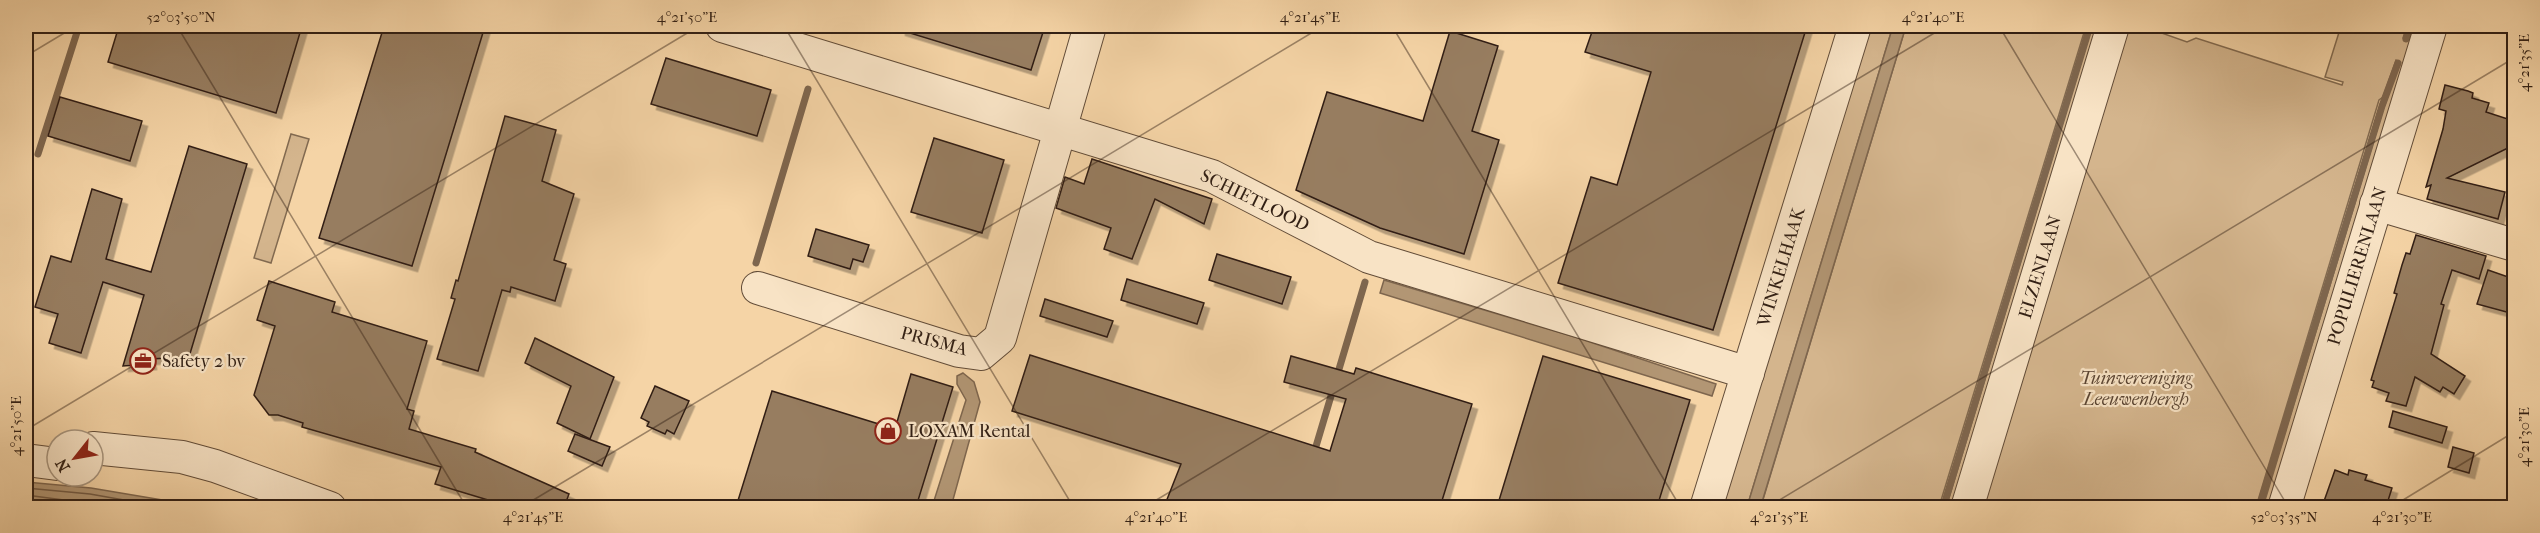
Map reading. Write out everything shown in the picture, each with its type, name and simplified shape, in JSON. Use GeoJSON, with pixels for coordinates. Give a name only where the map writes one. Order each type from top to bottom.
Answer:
{"type":"FeatureCollection","features":[{"type":"Feature","properties":{"kind":"street","name":"SCHIETLOOD"},"geometry":{"type":"LineString","coordinates":[[722,26],[1212,176],[1369,257],[1748,373]]}},
{"type":"Feature","properties":{"kind":"street"},"geometry":{"type":"LineString","coordinates":[[1062,129],[1090,26]]}},
{"type":"Feature","properties":{"kind":"street","name":"WINKELHAAK"},"geometry":{"type":"LineString","coordinates":[[1707,507],[1855,26]]}},
{"type":"Feature","properties":{"kind":"street","name":"ELZENLAAN"},"geometry":{"type":"LineString","coordinates":[[1967,507],[2113,26]]}},
{"type":"Feature","properties":{"kind":"street","name":"POPULIERENLAAN"},"geometry":{"type":"LineString","coordinates":[[2284,507],[2431,26]]}},
{"type":"Feature","properties":{"kind":"street","name":"PRISMA"},"geometry":{"type":"LineString","coordinates":[[758,288],[959,351],[981,354],[1000,338],[1062,129]]}},
{"type":"Feature","properties":{"kind":"street"},"geometry":{"type":"LineString","coordinates":[[2376,204],[2514,244]]}},
{"type":"Feature","properties":{"kind":"street"},"geometry":{"type":"LineString","coordinates":[[26,441],[45,443]]}},
{"type":"Feature","properties":{"kind":"street"},"geometry":{"type":"LineString","coordinates":[[105,449],[182,458],[215,466],[265,486],[330,507]]}},
{"type":"Feature","properties":{"kind":"street"},"geometry":{"type":"LineString","coordinates":[[26,460],[45,462]]}},
{"type":"Feature","properties":{"kind":"street"},"geometry":{"type":"LineString","coordinates":[[105,470],[218,485],[265,486]]}},
{"type":"Feature","properties":{"kind":"green space"},"geometry":{"type":"Polygon","coordinates":[[[1867,26],[1893,26],[1747,507],[1720,508],[1867,26]]]}},
{"type":"Feature","properties":{"kind":"green space"},"geometry":{"type":"Polygon","coordinates":[[[1906,26],[2086,26],[1939,507],[1763,508],[1762,503],[1906,26]]]}},
{"type":"Feature","properties":{"kind":"green space"},"geometry":{"type":"Polygon","coordinates":[[[2092,26],[2103,26],[1958,507],[1946,508],[2092,26]]]}},
{"type":"Feature","properties":{"kind":"green space","name":"Tuinvereniging Leeuwenbergh"},"geometry":{"type":"Polygon","coordinates":[[[2128,26],[2142,26],[2187,42],[2196,38],[2342,85],[2343,82],[2325,77],[2341,26],[2407,26],[2403,38],[2408,40],[2413,26],[2420,26],[2274,507],[2263,507],[2383,110],[2400,62],[2396,60],[2383,97],[2379,100],[2256,507],[1982,508],[2128,26]]]}},
{"type":"Feature","properties":{"kind":"green space"},"geometry":{"type":"Polygon","coordinates":[[[291,134],[309,139],[271,263],[254,258],[291,134]]]}},
{"type":"Feature","properties":{"kind":"water"},"geometry":{"type":"Polygon","coordinates":[[[1893,26],[1906,26],[1762,502],[1763,507],[1747,507],[1893,26]]]}},
{"type":"Feature","properties":{"kind":"water"},"geometry":{"type":"Polygon","coordinates":[[[1384,280],[1578,338],[1716,384],[1712,396],[1380,293],[1384,280]]]}},
{"type":"Feature","properties":{"kind":"water"},"geometry":{"type":"Polygon","coordinates":[[[963,373],[974,382],[980,402],[951,507],[932,507],[966,400],[957,384],[957,376],[963,373]]]}},
{"type":"Feature","properties":{"kind":"water"},"geometry":{"type":"Polygon","coordinates":[[[26,482],[45,484],[45,488],[91,488],[204,507],[26,507],[26,482]]]}},
{"type":"Feature","properties":{"kind":"building"},"geometry":{"type":"Polygon","coordinates":[[[119,26],[302,26],[276,113],[108,62],[119,26]]]}},
{"type":"Feature","properties":{"kind":"building"},"geometry":{"type":"Polygon","coordinates":[[[384,26],[485,26],[412,266],[319,238],[384,26]]]}},
{"type":"Feature","properties":{"kind":"building"},"geometry":{"type":"Polygon","coordinates":[[[900,26],[1045,26],[1031,70],[900,30],[900,26]]]}},
{"type":"Feature","properties":{"kind":"building"},"geometry":{"type":"Polygon","coordinates":[[[1594,26],[1807,26],[1713,330],[1558,283],[1591,177],[1617,185],[1651,72],[1585,52],[1594,26]]]}},
{"type":"Feature","properties":{"kind":"building"},"geometry":{"type":"Polygon","coordinates":[[[1450,31],[1498,46],[1472,131],[1499,140],[1464,254],[1380,228],[1296,190],[1327,92],[1423,121],[1450,31]]]}},
{"type":"Feature","properties":{"kind":"building"},"geometry":{"type":"Polygon","coordinates":[[[666,58],[771,90],[757,136],[651,104],[666,58]]]}},
{"type":"Feature","properties":{"kind":"building"},"geometry":{"type":"Polygon","coordinates":[[[2445,85],[2473,93],[2472,98],[2489,103],[2486,112],[2514,121],[2514,145],[2447,178],[2505,192],[2498,219],[2427,199],[2431,185],[2426,187],[2446,111],[2439,109],[2445,85]]]}},
{"type":"Feature","properties":{"kind":"building"},"geometry":{"type":"Polygon","coordinates":[[[60,97],[142,121],[130,161],[48,136],[60,97]]]}},
{"type":"Feature","properties":{"kind":"building"},"geometry":{"type":"Polygon","coordinates":[[[505,116],[556,130],[542,181],[574,194],[554,260],[566,264],[555,301],[511,287],[510,292],[502,290],[478,371],[437,359],[455,299],[451,298],[456,280],[458,281],[505,116]]]}},
{"type":"Feature","properties":{"kind":"building"},"geometry":{"type":"Polygon","coordinates":[[[934,138],[1004,160],[982,233],[911,212],[934,138]]]}},
{"type":"Feature","properties":{"kind":"building"},"geometry":{"type":"Polygon","coordinates":[[[189,146],[247,164],[189,357],[150,359],[151,364],[123,366],[144,295],[103,282],[81,353],[49,343],[58,314],[35,307],[51,256],[71,262],[92,189],[122,199],[106,259],[151,272],[189,146]]]}},
{"type":"Feature","properties":{"kind":"building"},"geometry":{"type":"Polygon","coordinates":[[[1092,159],[1212,199],[1204,224],[1155,199],[1132,259],[1104,249],[1111,228],[1056,208],[1065,177],[1084,184],[1092,159]]]}},
{"type":"Feature","properties":{"kind":"building"},"geometry":{"type":"Polygon","coordinates":[[[816,229],[869,245],[863,262],[853,259],[850,269],[808,256],[816,229]]]}},
{"type":"Feature","properties":{"kind":"building"},"geometry":{"type":"Polygon","coordinates":[[[2416,235],[2486,256],[2479,279],[2452,270],[2441,304],[2444,305],[2431,354],[2465,376],[2454,394],[2443,387],[2440,392],[2415,377],[2406,406],[2386,401],[2389,393],[2372,387],[2374,381],[2371,380],[2397,294],[2394,293],[2402,265],[2406,253],[2410,254],[2416,235]]]}},
{"type":"Feature","properties":{"kind":"building"},"geometry":{"type":"Polygon","coordinates":[[[1217,254],[1291,277],[1282,304],[1209,280],[1217,254]]]}},
{"type":"Feature","properties":{"kind":"building"},"geometry":{"type":"Polygon","coordinates":[[[2488,270],[2514,279],[2514,314],[2477,304],[2488,270]]]}},
{"type":"Feature","properties":{"kind":"building"},"geometry":{"type":"Polygon","coordinates":[[[1127,279],[1204,303],[1197,324],[1121,300],[1127,279]]]}},
{"type":"Feature","properties":{"kind":"building"},"geometry":{"type":"Polygon","coordinates":[[[269,281],[335,302],[332,312],[427,341],[407,409],[414,411],[409,429],[476,449],[475,452],[569,494],[564,507],[485,507],[488,500],[435,484],[441,467],[302,427],[303,423],[278,415],[269,415],[254,395],[275,326],[257,320],[269,281]]]}},
{"type":"Feature","properties":{"kind":"building"},"geometry":{"type":"Polygon","coordinates":[[[1045,299],[1113,321],[1107,337],[1040,316],[1045,299]]]}},
{"type":"Feature","properties":{"kind":"building"},"geometry":{"type":"Polygon","coordinates":[[[535,338],[614,377],[590,439],[557,423],[571,386],[525,363],[535,338]]]}},
{"type":"Feature","properties":{"kind":"building"},"geometry":{"type":"Polygon","coordinates":[[[1030,355],[1330,451],[1346,399],[1284,382],[1291,356],[1354,374],[1356,368],[1472,404],[1440,507],[1164,507],[1181,464],[1012,411],[1030,355]]]}},
{"type":"Feature","properties":{"kind":"building"},"geometry":{"type":"Polygon","coordinates":[[[1543,356],[1690,400],[1657,507],[1497,507],[1543,356]]]}},
{"type":"Feature","properties":{"kind":"building"},"geometry":{"type":"Polygon","coordinates":[[[911,374],[953,387],[916,507],[736,507],[772,391],[895,429],[911,374]]]}},
{"type":"Feature","properties":{"kind":"building"},"geometry":{"type":"Polygon","coordinates":[[[655,386],[689,401],[674,434],[667,430],[665,434],[647,426],[649,422],[641,418],[655,386]]]}},
{"type":"Feature","properties":{"kind":"building"},"geometry":{"type":"Polygon","coordinates":[[[2393,411],[2447,427],[2442,443],[2389,427],[2393,411]]]}},
{"type":"Feature","properties":{"kind":"building"},"geometry":{"type":"Polygon","coordinates":[[[575,434],[610,447],[602,466],[568,451],[575,434]]]}},
{"type":"Feature","properties":{"kind":"building"},"geometry":{"type":"Polygon","coordinates":[[[2453,447],[2474,453],[2469,473],[2448,467],[2453,447]]]}},
{"type":"Feature","properties":{"kind":"building"},"geometry":{"type":"Polygon","coordinates":[[[2335,470],[2348,475],[2349,470],[2367,475],[2365,480],[2392,488],[2386,507],[2366,502],[2364,507],[2325,507],[2326,505],[2323,504],[2335,470]]]}},
{"type":"Feature","properties":{"kind":"waterway"},"geometry":{"type":"LineString","coordinates":[[38,154],[79,26]]}},
{"type":"Feature","properties":{"kind":"waterway"},"geometry":{"type":"LineString","coordinates":[[1943,508],[2090,26]]}},
{"type":"Feature","properties":{"kind":"waterway"},"geometry":{"type":"LineString","coordinates":[[2406,39],[2410,26]]}},
{"type":"Feature","properties":{"kind":"waterway"},"geometry":{"type":"LineString","coordinates":[[2259,508],[2382,106],[2398,63]]}},
{"type":"Feature","properties":{"kind":"waterway"},"geometry":{"type":"LineString","coordinates":[[756,263],[808,89]]}},
{"type":"Feature","properties":{"kind":"waterway"},"geometry":{"type":"LineString","coordinates":[[1314,453],[1365,282]]}},
{"type":"Feature","properties":{"kind":"place","name":"Safety 2 bv"},"geometry":{"type":"Point","coordinates":[143,361]}},
{"type":"Feature","properties":{"kind":"place","name":"LOXAM Rental"},"geometry":{"type":"Point","coordinates":[888,431]}}]}
